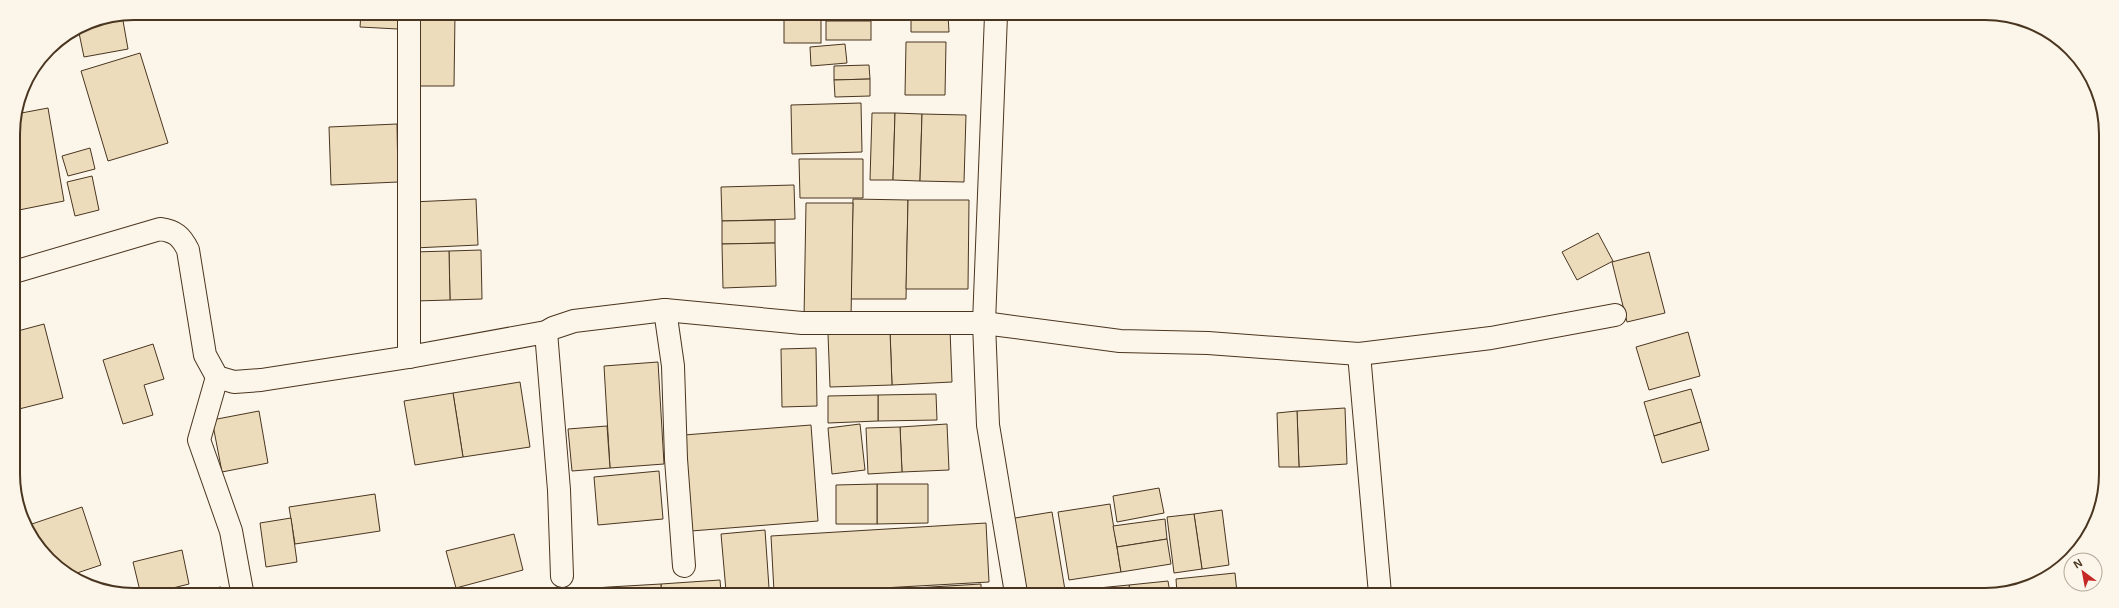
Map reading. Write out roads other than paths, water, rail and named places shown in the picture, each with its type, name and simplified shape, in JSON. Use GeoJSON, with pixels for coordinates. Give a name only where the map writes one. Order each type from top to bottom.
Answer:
{"type":"FeatureCollection","features":[{"type":"Feature","properties":{"kind":"street"},"geometry":{"type":"LineString","coordinates":[[409,20],[409,357]]}},
{"type":"Feature","properties":{"kind":"street"},"geometry":{"type":"LineString","coordinates":[[996,20],[984,323],[988,425],[1015,588]]}},
{"type":"Feature","properties":{"kind":"street"},"geometry":{"type":"LineString","coordinates":[[20,270],[160,229],[170,230],[181,237],[188,250],[205,355],[216,377],[199,440],[231,531],[241,588]]}},
{"type":"Feature","properties":{"kind":"street"},"geometry":{"type":"LineString","coordinates":[[216,377],[234,382],[261,380],[409,357],[546,332],[574,321],[666,310],[802,323],[984,323],[1120,341],[1208,342],[1359,354],[1491,338],[1615,315]]}},
{"type":"Feature","properties":{"kind":"street"},"geometry":{"type":"LineString","coordinates":[[666,310],[673,366],[676,459],[684,566]]}},
{"type":"Feature","properties":{"kind":"street"},"geometry":{"type":"LineString","coordinates":[[546,332],[559,490],[562,576]]}},
{"type":"Feature","properties":{"kind":"street"},"geometry":{"type":"LineString","coordinates":[[1359,354],[1379,588]]}}]}
